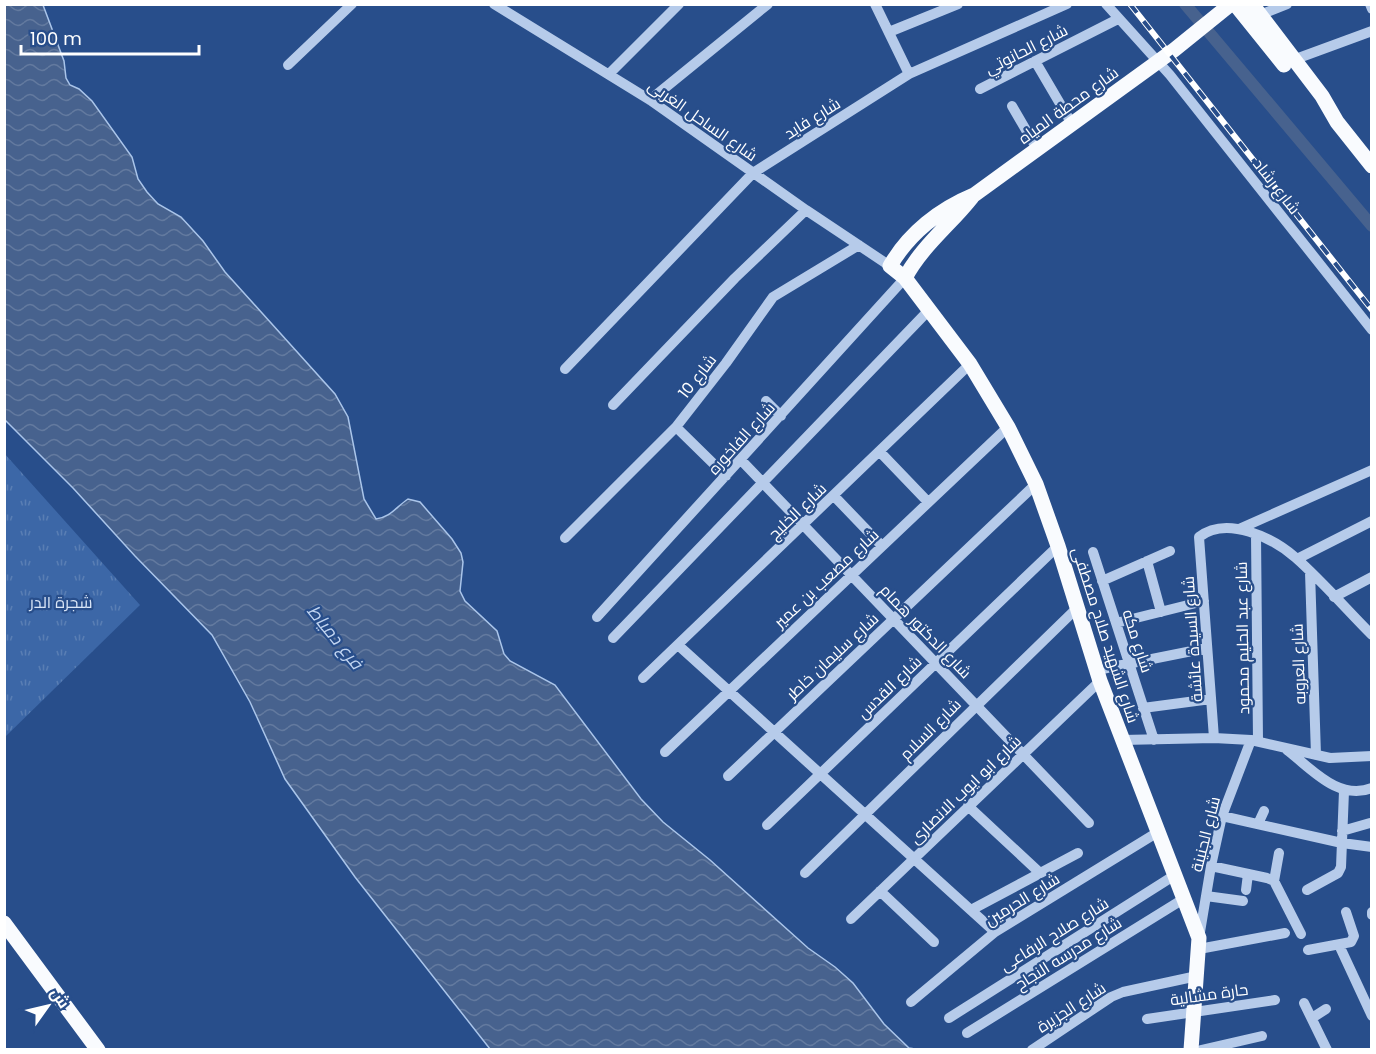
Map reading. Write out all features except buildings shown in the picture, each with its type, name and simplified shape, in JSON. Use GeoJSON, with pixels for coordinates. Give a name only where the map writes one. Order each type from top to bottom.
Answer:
{"type":"FeatureCollection","features":[{"type":"Feature","properties":{"kind":"main road"},"geometry":{"type":"LineString","coordinates":[[1229,7],[1313,100],[1337,122]]}},
{"type":"Feature","properties":{"kind":"main road","name":"شارع محطة المياه"},"geometry":{"type":"LineString","coordinates":[[974,195],[1229,7]]}},
{"type":"Feature","properties":{"kind":"main road"},"geometry":{"type":"LineString","coordinates":[[1256,10],[1322,96],[1337,122],[1371,166]]}},
{"type":"Feature","properties":{"kind":"main road"},"geometry":{"type":"LineString","coordinates":[[890,266],[898,252],[929,221],[954,203],[974,195]]}},
{"type":"Feature","properties":{"kind":"main road"},"geometry":{"type":"LineString","coordinates":[[905,278],[925,248],[959,215],[974,195]]}},
{"type":"Feature","properties":{"kind":"main road","name":"شارع الشهيد صلاح مصطفى"},"geometry":{"type":"LineString","coordinates":[[890,266],[905,278],[970,364],[1008,427],[1036,484],[1058,546],[1098,676],[1185,898],[1199,944],[1191,1050]]}},
{"type":"Feature","properties":{"kind":"main road"},"geometry":{"type":"LineString","coordinates":[[4,923],[9,940],[98,1050]]}},
{"type":"Feature","properties":{"kind":"street"},"geometry":{"type":"LineString","coordinates":[[288,65],[352,4]]}},
{"type":"Feature","properties":{"kind":"street","name":"شارع الساحل الغربى"},"geometry":{"type":"LineString","coordinates":[[494,4],[650,100],[890,266]]}},
{"type":"Feature","properties":{"kind":"street"},"geometry":{"type":"LineString","coordinates":[[609,74],[679,4]]}},
{"type":"Feature","properties":{"kind":"street"},"geometry":{"type":"LineString","coordinates":[[650,100],[768,4]]}},
{"type":"Feature","properties":{"kind":"street"},"geometry":{"type":"LineString","coordinates":[[889,32],[958,4]]}},
{"type":"Feature","properties":{"kind":"street","name":"شارع فايد"},"geometry":{"type":"LineString","coordinates":[[565,369],[753,173],[909,74],[1067,4]]}},
{"type":"Feature","properties":{"kind":"street","name":"شارع رشاد"},"geometry":{"type":"LineString","coordinates":[[1106,4],[1157,62],[1371,330]]}},
{"type":"Feature","properties":{"kind":"street"},"geometry":{"type":"LineString","coordinates":[[1256,10],[1287,4]]}},
{"type":"Feature","properties":{"kind":"street"},"geometry":{"type":"LineString","coordinates":[[1370,4],[1371,9]]}},
{"type":"Feature","properties":{"kind":"street"},"geometry":{"type":"LineString","coordinates":[[878,5],[909,74]]}},
{"type":"Feature","properties":{"kind":"street","name":"شارع الحانوتي"},"geometry":{"type":"LineString","coordinates":[[980,89],[1118,19]]}},
{"type":"Feature","properties":{"kind":"street"},"geometry":{"type":"LineString","coordinates":[[1293,60],[1371,31]]}},
{"type":"Feature","properties":{"kind":"street"},"geometry":{"type":"LineString","coordinates":[[1035,61],[1072,124]]}},
{"type":"Feature","properties":{"kind":"street"},"geometry":{"type":"LineString","coordinates":[[1012,106],[1037,149]]}},
{"type":"Feature","properties":{"kind":"street"},"geometry":{"type":"LineString","coordinates":[[614,405],[735,278],[806,210]]}},
{"type":"Feature","properties":{"kind":"street","name":"شارع 10"},"geometry":{"type":"LineString","coordinates":[[565,538],[676,427],[726,363],[773,297],[859,245]]}},
{"type":"Feature","properties":{"kind":"street","name":"شارع الفاخوره"},"geometry":{"type":"LineString","coordinates":[[597,617],[905,278]]}},
{"type":"Feature","properties":{"kind":"street"},"geometry":{"type":"LineString","coordinates":[[613,638],[929,310]]}},
{"type":"Feature","properties":{"kind":"street","name":"شارع الخليج"},"geometry":{"type":"LineString","coordinates":[[643,678],[970,364]]}},
{"type":"Feature","properties":{"kind":"street"},"geometry":{"type":"LineString","coordinates":[[766,400],[781,416]]}},
{"type":"Feature","properties":{"kind":"street"},"geometry":{"type":"LineString","coordinates":[[676,427],[726,476]]}},
{"type":"Feature","properties":{"kind":"street","name":"شارع مصعب بن عمير"},"geometry":{"type":"LineString","coordinates":[[665,752],[1008,427]]}},
{"type":"Feature","properties":{"kind":"street"},"geometry":{"type":"LineString","coordinates":[[880,452],[928,502]]}},
{"type":"Feature","properties":{"kind":"street","name":"شارع الدكتور همام"},"geometry":{"type":"LineString","coordinates":[[741,460],[1089,823]]}},
{"type":"Feature","properties":{"kind":"street"},"geometry":{"type":"LineString","coordinates":[[1239,529],[1371,470]]}},
{"type":"Feature","properties":{"kind":"street","name":"شارع سليمان خاطر"},"geometry":{"type":"LineString","coordinates":[[728,776],[1036,484]]}},
{"type":"Feature","properties":{"kind":"street"},"geometry":{"type":"LineString","coordinates":[[834,496],[882,546]]}},
{"type":"Feature","properties":{"kind":"street"},"geometry":{"type":"LineString","coordinates":[[1297,559],[1371,521]]}},
{"type":"Feature","properties":{"kind":"street","name":"شارع السيدة عائشة"},"geometry":{"type":"LineString","coordinates":[[1214,738],[1199,537],[1218,527],[1239,529]]}},
{"type":"Feature","properties":{"kind":"street"},"geometry":{"type":"LineString","coordinates":[[1239,529],[1256,535],[1297,559],[1371,636]]}},
{"type":"Feature","properties":{"kind":"street","name":"شارع عبد الحليم محمود"},"geometry":{"type":"LineString","coordinates":[[1255,741],[1256,535]]}},
{"type":"Feature","properties":{"kind":"street","name":"شارع القدس"},"geometry":{"type":"LineString","coordinates":[[767,825],[1058,546]]}},
{"type":"Feature","properties":{"kind":"street"},"geometry":{"type":"LineString","coordinates":[[1102,581],[1170,551]]}},
{"type":"Feature","properties":{"kind":"street","name":"شارع مكه"},"geometry":{"type":"LineString","coordinates":[[1093,552],[1154,740]]}},
{"type":"Feature","properties":{"kind":"street"},"geometry":{"type":"LineString","coordinates":[[1147,561],[1161,612]]}},
{"type":"Feature","properties":{"kind":"street","name":"شارع العروبه"},"geometry":{"type":"LineString","coordinates":[[1310,573],[1317,755]]}},
{"type":"Feature","properties":{"kind":"street"},"geometry":{"type":"LineString","coordinates":[[1334,597],[1371,577]]}},
{"type":"Feature","properties":{"kind":"street"},"geometry":{"type":"LineString","coordinates":[[1116,623],[1204,601]]}},
{"type":"Feature","properties":{"kind":"street","name":"شارع السلام"},"geometry":{"type":"LineString","coordinates":[[805,873],[1077,608]]}},
{"type":"Feature","properties":{"kind":"street"},"geometry":{"type":"LineString","coordinates":[[678,645],[995,932]]}},
{"type":"Feature","properties":{"kind":"street"},"geometry":{"type":"LineString","coordinates":[[1098,676],[1129,663],[1208,648]]}},
{"type":"Feature","properties":{"kind":"street","name":"شارع ابو ايوب الانصارى"},"geometry":{"type":"LineString","coordinates":[[851,919],[1023,753],[1098,676]]}},
{"type":"Feature","properties":{"kind":"street"},"geometry":{"type":"LineString","coordinates":[[1143,708],[1211,699]]}},
{"type":"Feature","properties":{"kind":"street"},"geometry":{"type":"LineString","coordinates":[[1122,740],[1214,738],[1255,741],[1317,755],[1344,758],[1371,756]]}},
{"type":"Feature","properties":{"kind":"street","name":"شارع الجنينة"},"geometry":{"type":"LineString","coordinates":[[1199,944],[1211,866],[1222,816],[1255,741]]}},
{"type":"Feature","properties":{"kind":"street"},"geometry":{"type":"LineString","coordinates":[[1284,747],[1335,787],[1363,792],[1371,788]]}},
{"type":"Feature","properties":{"kind":"street"},"geometry":{"type":"LineString","coordinates":[[1307,890],[1340,870],[1344,790]]}},
{"type":"Feature","properties":{"kind":"street"},"geometry":{"type":"LineString","coordinates":[[969,806],[1040,873]]}},
{"type":"Feature","properties":{"kind":"street"},"geometry":{"type":"LineString","coordinates":[[1258,824],[1264,811]]}},
{"type":"Feature","properties":{"kind":"street"},"geometry":{"type":"LineString","coordinates":[[1222,816],[1371,848]]}},
{"type":"Feature","properties":{"kind":"street"},"geometry":{"type":"LineString","coordinates":[[1342,831],[1370,823]]}},
{"type":"Feature","properties":{"kind":"street","name":"شارع الحرمين"},"geometry":{"type":"LineString","coordinates":[[911,1002],[995,932],[1158,832]]}},
{"type":"Feature","properties":{"kind":"street"},"geometry":{"type":"LineString","coordinates":[[971,910],[1078,853]]}},
{"type":"Feature","properties":{"kind":"street"},"geometry":{"type":"LineString","coordinates":[[1279,853],[1274,881],[1301,934]]}},
{"type":"Feature","properties":{"kind":"street"},"geometry":{"type":"LineString","coordinates":[[1211,866],[1274,881]]}},
{"type":"Feature","properties":{"kind":"street"},"geometry":{"type":"LineString","coordinates":[[1206,896],[1245,895],[1248,874]]}},
{"type":"Feature","properties":{"kind":"street","name":"شارع صلاح الرفاعى"},"geometry":{"type":"LineString","coordinates":[[950,1018],[1175,875]]}},
{"type":"Feature","properties":{"kind":"street"},"geometry":{"type":"LineString","coordinates":[[880,891],[934,942]]}},
{"type":"Feature","properties":{"kind":"street","name":"شارع مدرسه النجاح"},"geometry":{"type":"LineString","coordinates":[[968,1033],[1185,898]]}},
{"type":"Feature","properties":{"kind":"street"},"geometry":{"type":"LineString","coordinates":[[1308,950],[1351,942],[1354,936],[1346,912]]}},
{"type":"Feature","properties":{"kind":"street"},"geometry":{"type":"LineString","coordinates":[[1199,944],[1285,933]]}},
{"type":"Feature","properties":{"kind":"street"},"geometry":{"type":"LineString","coordinates":[[1339,945],[1371,1016]]}},
{"type":"Feature","properties":{"kind":"street","name":"شارع الجزيرة"},"geometry":{"type":"LineString","coordinates":[[1032,1050],[1111,997],[1123,992],[1197,976]]}},
{"type":"Feature","properties":{"kind":"street","name":"حارة مشالية"},"geometry":{"type":"LineString","coordinates":[[1147,1019],[1275,1000]]}},
{"type":"Feature","properties":{"kind":"street"},"geometry":{"type":"LineString","coordinates":[[1304,1003],[1327,1050]]}},
{"type":"Feature","properties":{"kind":"street"},"geometry":{"type":"LineString","coordinates":[[1312,1018],[1326,1009]]}},
{"type":"Feature","properties":{"kind":"street"},"geometry":{"type":"LineString","coordinates":[[1202,1050],[1262,1036]]}},
{"type":"Feature","properties":{"kind":"green space","name":"شجرة الدر"},"geometry":{"type":"Polygon","coordinates":[[[4,453],[140,605],[5,737],[4,737],[4,453]]]}},
{"type":"Feature","properties":{"kind":"water","name":"فرع دمياط"},"geometry":{"type":"Polygon","coordinates":[[[4,5],[43,5],[64,61],[66,78],[70,85],[79,89],[92,101],[132,157],[138,179],[147,192],[158,204],[181,217],[203,241],[225,272],[335,394],[348,417],[364,499],[376,519],[390,514],[408,499],[420,502],[461,553],[463,562],[460,591],[465,601],[497,631],[504,654],[510,661],[555,685],[641,799],[663,822],[710,860],[808,948],[853,983],[884,1024],[909,1048],[915,1049],[490,1049],[355,877],[285,779],[250,702],[212,635],[73,488],[5,420],[4,5]]]}},
{"type":"Feature","properties":{"kind":"waterway"},"geometry":{"type":"LineString","coordinates":[[1185,4],[1372,226]]}},
{"type":"Feature","properties":{"kind":"railway"},"geometry":{"type":"LineString","coordinates":[[1130,4],[1372,310]]}}]}
